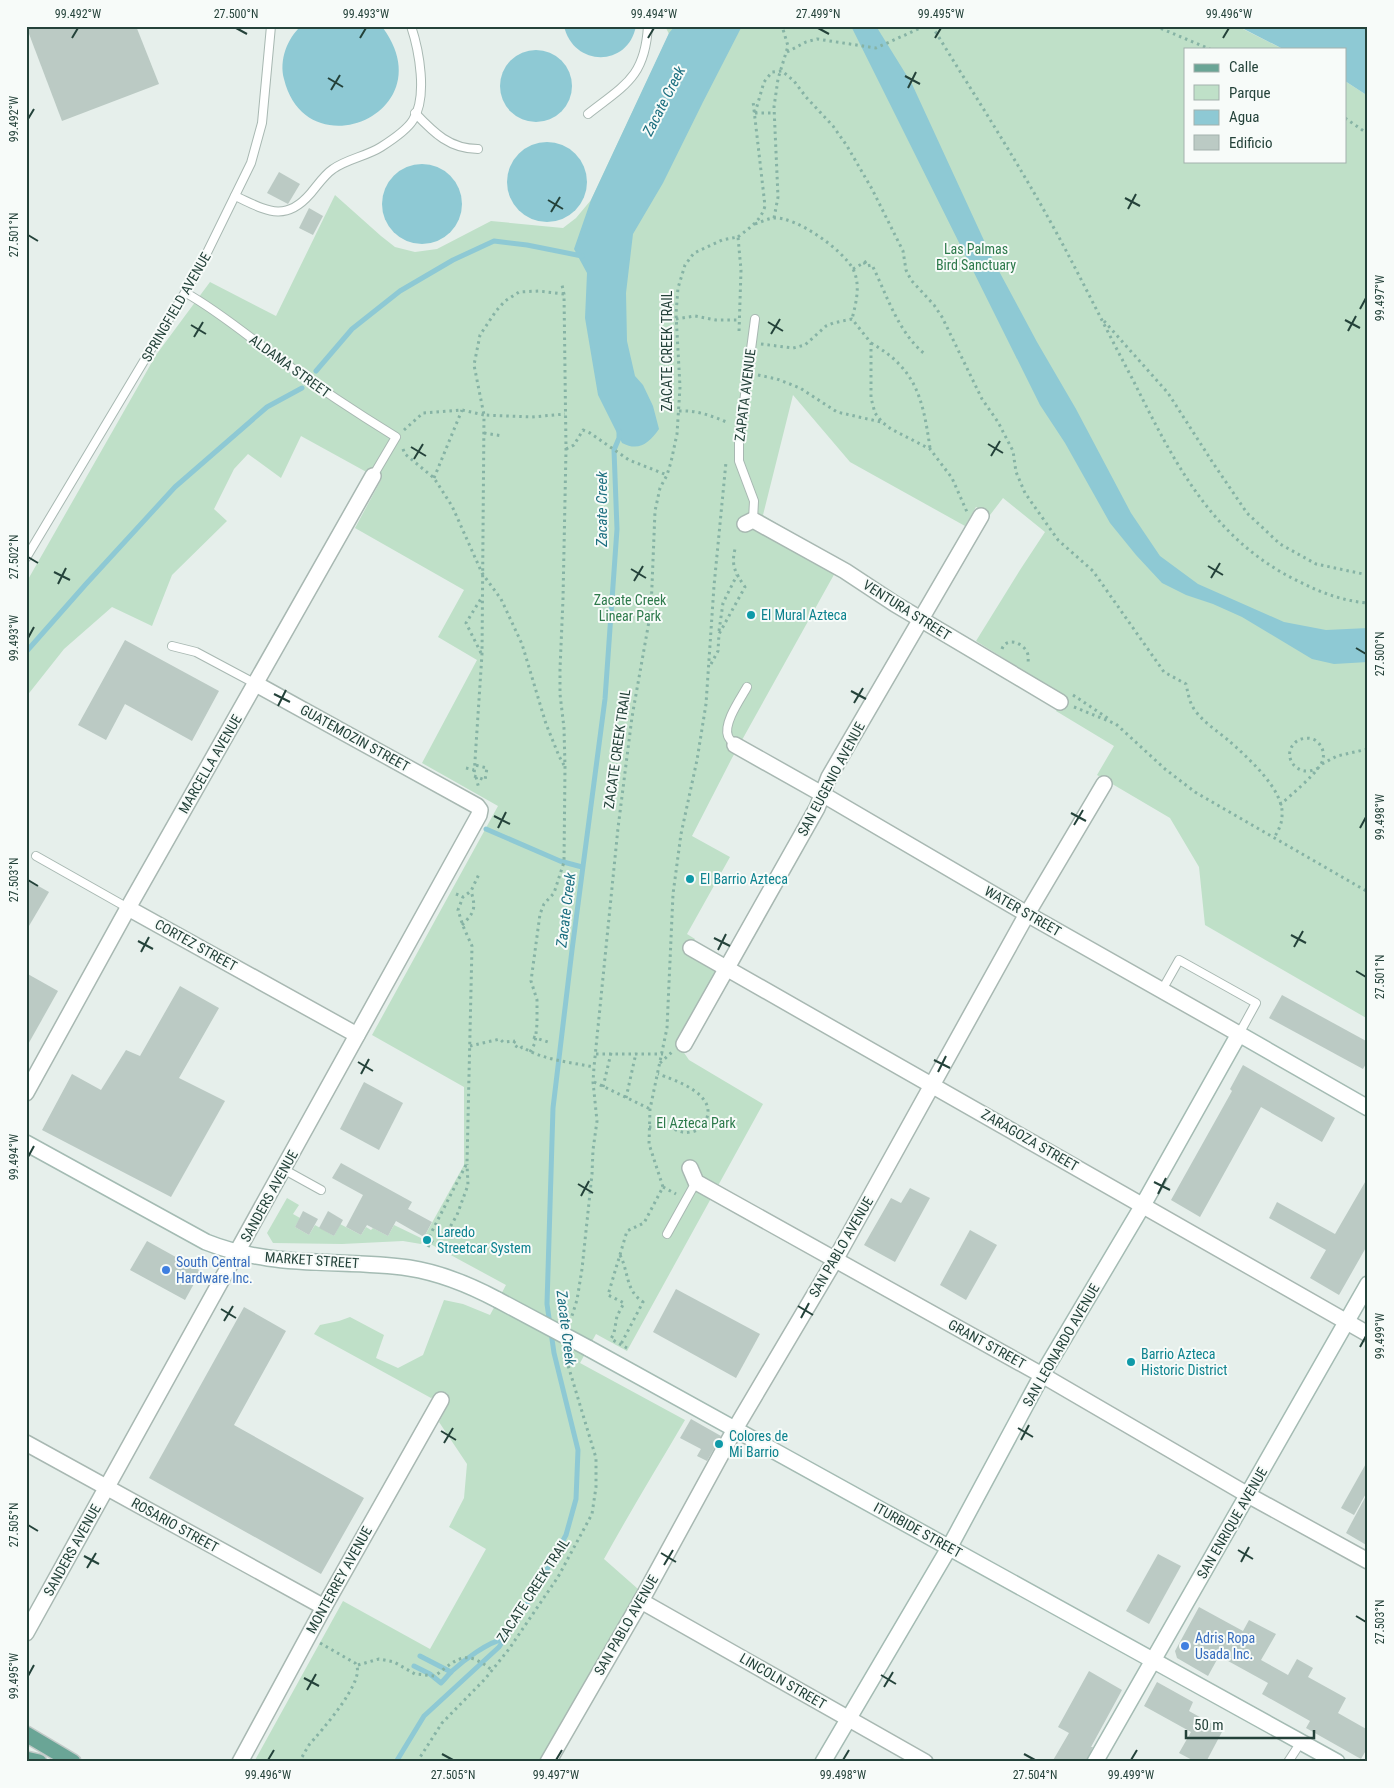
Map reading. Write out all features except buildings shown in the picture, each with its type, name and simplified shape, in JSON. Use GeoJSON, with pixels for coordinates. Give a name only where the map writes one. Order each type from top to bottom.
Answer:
{"type":"FeatureCollection","features":[{"type":"Feature","properties":{"kind":"main road"},"geometry":{"type":"LineString","coordinates":[[26,1734],[73,1762]]}},
{"type":"Feature","properties":{"kind":"main road"},"geometry":{"type":"LineString","coordinates":[[26,1759],[39,1762]]}},
{"type":"Feature","properties":{"kind":"street","name":"MARCELLA AVENUE"},"geometry":{"type":"LineString","coordinates":[[26,1093],[128,908],[373,476]]}},
{"type":"Feature","properties":{"kind":"street","name":"SAN EUGENIO AVENUE"},"geometry":{"type":"LineString","coordinates":[[684,1044],[816,808],[829,778],[978,521]]}},
{"type":"Feature","properties":{"kind":"street","name":"VENTURA STREET"},"geometry":{"type":"LineString","coordinates":[[749,522],[845,571],[921,620],[1060,702]]}},
{"type":"Feature","properties":{"kind":"street","name":"GUATEMOZIN STREET"},"geometry":{"type":"LineString","coordinates":[[256,684],[473,804],[479,803]]}},
{"type":"Feature","properties":{"kind":"street","name":"WATER STREET"},"geometry":{"type":"LineString","coordinates":[[735,745],[1368,1108]]}},
{"type":"Feature","properties":{"kind":"street","name":"SAN PABLO AVENUE"},"geometry":{"type":"LineString","coordinates":[[548,1762],[641,1600],[735,1429],[835,1260],[1028,914],[1104,784]]}},
{"type":"Feature","properties":{"kind":"street","name":"SANDERS AVENUE"},"geometry":{"type":"LineString","coordinates":[[26,1633],[479,815],[479,803]]}},
{"type":"Feature","properties":{"kind":"street","name":"CORTEZ STREET"},"geometry":{"type":"LineString","coordinates":[[128,908],[357,1035]]}},
{"type":"Feature","properties":{"kind":"street","name":"ZARAGOZA STREET"},"geometry":{"type":"LineString","coordinates":[[691,948],[1368,1334]]}},
{"type":"Feature","properties":{"kind":"street","name":"SAN LEONARDO AVENUE"},"geometry":{"type":"LineString","coordinates":[[823,1762],[949,1548],[1042,1375],[1143,1205],[1239,1034]]}},
{"type":"Feature","properties":{"kind":"street","name":"MARKET STREET"},"geometry":{"type":"LineString","coordinates":[[26,1143],[206,1242],[237,1253],[270,1259],[408,1268],[456,1280],[498,1300]]}},
{"type":"Feature","properties":{"kind":"street","name":"GRANT STREET"},"geometry":{"type":"LineString","coordinates":[[693,1175],[835,1260],[1042,1375],[1248,1495],[1368,1560]]}},
{"type":"Feature","properties":{"kind":"street","name":"SAN ENRIQUE AVENUE"},"geometry":{"type":"LineString","coordinates":[[1095,1762],[1368,1284]]}},
{"type":"Feature","properties":{"kind":"street","name":"ITURBIDE STREET"},"geometry":{"type":"LineString","coordinates":[[498,1300],[1337,1762]]}},
{"type":"Feature","properties":{"kind":"street","name":"MONTERREY AVENUE"},"geometry":{"type":"LineString","coordinates":[[240,1762],[324,1607],[441,1400]]}},
{"type":"Feature","properties":{"kind":"street","name":"ROSARIO STREET"},"geometry":{"type":"LineString","coordinates":[[26,1442],[324,1607]]}},
{"type":"Feature","properties":{"kind":"street","name":"LINCOLN STREET"},"geometry":{"type":"LineString","coordinates":[[641,1600],[925,1762]]}},
{"type":"Feature","properties":{"kind":"lane","name":"SPRINGFIELD AVENUE"},"geometry":{"type":"LineString","coordinates":[[26,558],[186,293],[251,163],[262,122],[271,26]]}},
{"type":"Feature","properties":{"kind":"lane"},"geometry":{"type":"LineString","coordinates":[[235,196],[270,212],[287,211],[304,201],[332,169],[381,147],[400,133],[414,119],[419,102],[418,48],[411,26]]}},
{"type":"Feature","properties":{"kind":"lane"},"geometry":{"type":"LineString","coordinates":[[588,114],[626,84],[639,68],[644,58],[648,26]]}},
{"type":"Feature","properties":{"kind":"lane"},"geometry":{"type":"LineString","coordinates":[[415,113],[441,139],[454,146],[478,149]]}},
{"type":"Feature","properties":{"kind":"lane","name":"ALDAMA STREET"},"geometry":{"type":"LineString","coordinates":[[186,293],[209,305],[340,402],[396,437]]}},
{"type":"Feature","properties":{"kind":"lane","name":"ZAPATA AVENUE"},"geometry":{"type":"LineString","coordinates":[[749,522],[754,501],[739,461],[739,440],[755,319]]}},
{"type":"Feature","properties":{"kind":"lane","name":"MARCELLA AVENUE"},"geometry":{"type":"LineString","coordinates":[[373,476],[396,437]]}},
{"type":"Feature","properties":{"kind":"lane","name":"GUATEMOZIN STREET"},"geometry":{"type":"LineString","coordinates":[[172,646],[196,652],[256,684]]}},
{"type":"Feature","properties":{"kind":"lane","name":"WATER STREET"},"geometry":{"type":"LineString","coordinates":[[735,745],[728,737],[726,729],[747,687]]}},
{"type":"Feature","properties":{"kind":"lane","name":"CORTEZ STREET"},"geometry":{"type":"LineString","coordinates":[[36,856],[128,908]]}},
{"type":"Feature","properties":{"kind":"lane"},"geometry":{"type":"LineString","coordinates":[[1162,990],[1179,960],[1256,1003],[1239,1034]]}},
{"type":"Feature","properties":{"kind":"lane"},"geometry":{"type":"LineString","coordinates":[[283,1169],[321,1190]]}},
{"type":"Feature","properties":{"kind":"lane"},"geometry":{"type":"LineString","coordinates":[[667,1234],[693,1175]]}},
{"type":"Feature","properties":{"kind":"lane"},"geometry":{"type":"LineString","coordinates":[[1288,1762],[1301,1742]]}},
{"type":"Feature","properties":{"kind":"path"},"geometry":{"type":"LineString","coordinates":[[774,218],[778,197],[774,112],[778,79],[782,71],[788,46],[782,26]]}},
{"type":"Feature","properties":{"kind":"path"},"geometry":{"type":"LineString","coordinates":[[787,53],[801,44],[817,39],[876,48],[925,26]]}},
{"type":"Feature","properties":{"kind":"path"},"geometry":{"type":"LineString","coordinates":[[932,26],[1016,161],[1062,242],[1165,444],[1190,485],[1209,511],[1258,558],[1288,577],[1325,594],[1348,601],[1368,603]]}},
{"type":"Feature","properties":{"kind":"path"},"geometry":{"type":"LineString","coordinates":[[1155,26],[1208,48]]}},
{"type":"Feature","properties":{"kind":"path"},"geometry":{"type":"LineString","coordinates":[[755,113],[764,82],[772,72],[782,71],[794,81],[806,97],[834,126],[872,189],[900,246],[906,270],[942,317],[982,399],[998,422],[1013,451],[1016,472],[1025,493],[1058,540],[1092,571],[1164,672],[1186,684],[1188,696],[1194,708],[1205,722],[1229,741],[1258,769],[1277,793],[1283,814],[1280,827],[1274,838]]}},
{"type":"Feature","properties":{"kind":"path"},"geometry":{"type":"LineString","coordinates":[[753,101],[765,206],[763,214],[755,224],[738,237],[741,270],[738,342],[793,348],[805,345],[826,326],[852,319]]}},
{"type":"Feature","properties":{"kind":"path"},"geometry":{"type":"LineString","coordinates":[[755,113],[774,112]]}},
{"type":"Feature","properties":{"kind":"path"},"geometry":{"type":"LineString","coordinates":[[1346,119],[1368,134]]}},
{"type":"Feature","properties":{"kind":"path"},"geometry":{"type":"LineString","coordinates":[[755,224],[774,218],[786,220],[820,237],[838,252],[853,269],[857,283],[857,297],[852,319]]}},
{"type":"Feature","properties":{"kind":"path","name":"ZACATE CREEK TRAIL"},"geometry":{"type":"LineString","coordinates":[[569,1327],[577,1300],[582,1269],[597,1121],[593,1082],[598,1015],[632,717],[651,610],[655,511],[660,488],[668,475],[675,447],[679,412],[680,387],[676,319],[678,288],[688,259],[694,253],[722,240],[738,237]]}},
{"type":"Feature","properties":{"kind":"path"},"geometry":{"type":"LineString","coordinates":[[853,269],[865,261],[866,266],[872,265],[895,315],[904,330],[926,355]]}},
{"type":"Feature","properties":{"kind":"path"},"geometry":{"type":"LineString","coordinates":[[530,1052],[535,1043],[538,1000],[531,981],[540,914],[544,904],[554,893],[564,862],[566,767],[560,694],[560,668],[566,449],[564,294],[562,285]]}},
{"type":"Feature","properties":{"kind":"path"},"geometry":{"type":"LineString","coordinates":[[479,803],[476,777],[474,776],[482,654],[484,415],[474,365],[480,335],[505,301],[526,290],[564,294]]}},
{"type":"Feature","properties":{"kind":"path"},"geometry":{"type":"LineString","coordinates":[[676,319],[696,316],[716,320],[740,320]]}},
{"type":"Feature","properties":{"kind":"path"},"geometry":{"type":"LineString","coordinates":[[1100,316],[1168,393],[1247,513],[1280,544],[1316,564],[1368,575]]}},
{"type":"Feature","properties":{"kind":"path"},"geometry":{"type":"LineString","coordinates":[[852,319],[871,343],[896,361],[915,383],[924,413],[930,449]]}},
{"type":"Feature","properties":{"kind":"path"},"geometry":{"type":"LineString","coordinates":[[871,343],[871,398],[875,413],[882,422],[907,438],[930,449],[952,478],[970,519],[978,521]]}},
{"type":"Feature","properties":{"kind":"path"},"geometry":{"type":"LineString","coordinates":[[748,374],[777,379],[795,386],[837,412],[882,422]]}},
{"type":"Feature","properties":{"kind":"path"},"geometry":{"type":"LineString","coordinates":[[565,414],[532,418],[484,415],[462,410],[423,413],[396,437],[405,454],[434,478],[452,506],[482,573],[501,599],[522,644],[546,724],[559,756],[566,767]]}},
{"type":"Feature","properties":{"kind":"path"},"geometry":{"type":"LineString","coordinates":[[434,478],[462,410]]}},
{"type":"Feature","properties":{"kind":"path"},"geometry":{"type":"LineString","coordinates":[[679,412],[701,413],[730,423]]}},
{"type":"Feature","properties":{"kind":"path"},"geometry":{"type":"LineString","coordinates":[[729,433],[731,414]]}},
{"type":"Feature","properties":{"kind":"path"},"geometry":{"type":"LineString","coordinates":[[566,449],[574,445],[583,430],[596,436],[629,460],[668,475]]}},
{"type":"Feature","properties":{"kind":"path"},"geometry":{"type":"LineString","coordinates":[[484,433],[503,436]]}},
{"type":"Feature","properties":{"kind":"path"},"geometry":{"type":"LineString","coordinates":[[627,1348],[610,1338],[614,1333],[617,1316],[624,1303],[608,1295],[627,1231],[644,1223],[663,1188],[649,1144],[650,1109],[668,1018],[676,873],[706,704],[714,586],[726,460]]}},
{"type":"Feature","properties":{"kind":"path"},"geometry":{"type":"LineString","coordinates":[[719,634],[745,587],[737,575],[732,561],[735,549]]}},
{"type":"Feature","properties":{"kind":"path"},"geometry":{"type":"LineString","coordinates":[[709,667],[718,651],[723,603],[737,575]]}},
{"type":"Feature","properties":{"kind":"path"},"geometry":{"type":"LineString","coordinates":[[482,596],[466,623],[482,654]]}},
{"type":"Feature","properties":{"kind":"path"},"geometry":{"type":"LineString","coordinates":[[1060,702],[1116,724],[1165,769],[1195,792],[1368,892]]}},
{"type":"Feature","properties":{"kind":"path"},"geometry":{"type":"LineString","coordinates":[[1280,805],[1318,768],[1324,753],[1319,743],[1314,740],[1304,738],[1294,744],[1290,754],[1293,765],[1302,771],[1313,771],[1318,768]]}},
{"type":"Feature","properties":{"kind":"path"},"geometry":{"type":"LineString","coordinates":[[1321,764],[1337,756],[1368,750]]}},
{"type":"Feature","properties":{"kind":"path"},"geometry":{"type":"LineString","coordinates":[[466,768],[486,768],[485,780],[476,777]]}},
{"type":"Feature","properties":{"kind":"path"},"geometry":{"type":"LineString","coordinates":[[467,1163],[428,1239],[439,1246],[457,1215],[468,1185],[472,946],[462,925],[458,910],[463,897],[471,891],[479,874]]}},
{"type":"Feature","properties":{"kind":"path"},"geometry":{"type":"LineString","coordinates":[[462,925],[470,917],[475,905],[471,891]]}},
{"type":"Feature","properties":{"kind":"path"},"geometry":{"type":"LineString","coordinates":[[456,894],[463,897]]}},
{"type":"Feature","properties":{"kind":"path"},"geometry":{"type":"LineString","coordinates":[[534,1038],[548,1042]]}},
{"type":"Feature","properties":{"kind":"path"},"geometry":{"type":"LineString","coordinates":[[470,1046],[500,1039],[503,1042],[515,1041],[513,1044],[520,1049],[522,1046],[530,1052],[543,1057],[594,1067]]}},
{"type":"Feature","properties":{"kind":"path"},"geometry":{"type":"LineString","coordinates":[[603,1087],[611,1053]]}},
{"type":"Feature","properties":{"kind":"path"},"geometry":{"type":"LineString","coordinates":[[626,1098],[636,1053]]}},
{"type":"Feature","properties":{"kind":"path"},"geometry":{"type":"LineString","coordinates":[[596,1054],[662,1054]]}},
{"type":"Feature","properties":{"kind":"path"},"geometry":{"type":"LineString","coordinates":[[649,1127],[668,1127],[682,1133],[692,1132],[699,1129],[705,1123],[708,1114],[708,1107],[696,1091],[680,1082],[658,1074]]}},
{"type":"Feature","properties":{"kind":"path"},"geometry":{"type":"LineString","coordinates":[[593,1082],[650,1109]]}},
{"type":"Feature","properties":{"kind":"path"},"geometry":{"type":"LineString","coordinates":[[663,1188],[676,1194]]}},
{"type":"Feature","properties":{"kind":"path"},"geometry":{"type":"LineString","coordinates":[[428,1247],[431,1242]]}},
{"type":"Feature","properties":{"kind":"path"},"geometry":{"type":"LineString","coordinates":[[618,1351],[643,1302],[631,1292],[620,1254]]}},
{"type":"Feature","properties":{"kind":"path","name":"ZACATE CREEK TRAIL"},"geometry":{"type":"LineString","coordinates":[[417,1762],[442,1723],[493,1670],[558,1578],[588,1523],[593,1506],[597,1476],[596,1458],[565,1357],[564,1345]]}},
{"type":"Feature","properties":{"kind":"path"},"geometry":{"type":"LineString","coordinates":[[319,1642],[358,1665],[379,1659],[394,1662],[415,1674],[435,1676],[452,1662],[469,1656],[481,1661],[493,1670]]}},
{"type":"Feature","properties":{"kind":"path"},"geometry":{"type":"LineString","coordinates":[[298,1762],[348,1694],[357,1677],[358,1665]]}},
{"type":"Feature","properties":{"kind":"green space"},"geometry":{"type":"Polygon","coordinates":[[[665,26],[1237,26],[1281,48],[1184,48],[1184,162],[1346,162],[1346,82],[1368,96],[1368,1019],[1205,925],[1199,867],[1170,818],[1097,775],[1114,746],[1056,711],[1064,696],[976,641],[1045,532],[1003,498],[990,515],[976,507],[965,526],[850,462],[793,395],[763,515],[841,562],[732,758],[692,836],[730,857],[687,934],[695,939],[688,953],[718,970],[678,1044],[689,1060],[763,1104],[627,1351],[596,1334],[580,1363],[685,1420],[604,1559],[638,1589],[539,1762],[254,1762],[343,1601],[430,1649],[486,1549],[449,1527],[464,1498],[467,1464],[439,1422],[448,1405],[433,1397],[431,1398],[314,1334],[320,1325],[350,1317],[384,1335],[376,1358],[398,1368],[423,1355],[444,1300],[463,1304],[490,1315],[506,1285],[423,1240],[421,1244],[403,1241],[342,1244],[273,1243],[267,1233],[287,1198],[299,1205],[293,1214],[300,1218],[295,1227],[309,1235],[315,1225],[334,1236],[340,1224],[361,1235],[366,1227],[371,1230],[373,1228],[388,1236],[394,1225],[423,1239],[464,1165],[464,1087],[372,1035],[498,806],[422,763],[477,660],[438,637],[464,590],[355,528],[381,480],[301,436],[281,478],[248,454],[234,469],[214,509],[227,521],[172,575],[152,626],[112,607],[64,649],[26,697],[26,583],[156,355],[210,282],[276,316],[335,195],[395,247],[415,252],[437,249],[491,221],[563,228],[576,218],[591,200],[669,34],[665,26]]]}},
{"type":"Feature","properties":{"kind":"water"},"geometry":{"type":"Polygon","coordinates":[[[301,26],[380,26],[383,28],[397,58],[397,85],[385,106],[365,120],[341,126],[317,122],[297,107],[284,79],[283,57],[288,43],[301,26]]]}},
{"type":"Feature","properties":{"kind":"water"},"geometry":{"type":"Polygon","coordinates":[[[564,26],[636,26],[631,40],[623,49],[612,55],[600,57],[589,55],[578,49],[569,39],[564,26]]]}},
{"type":"Feature","properties":{"kind":"water"},"geometry":{"type":"Polygon","coordinates":[[[675,26],[742,26],[663,183],[633,234],[626,293],[627,341],[635,376],[643,385],[653,406],[659,429],[643,445],[634,447],[622,443],[598,395],[585,318],[587,273],[574,249],[591,200],[669,33],[675,26]]]}},
{"type":"Feature","properties":{"kind":"water"},"geometry":{"type":"Polygon","coordinates":[[[851,26],[876,26],[912,84],[993,260],[1076,409],[1131,513],[1160,556],[1198,584],[1284,622],[1326,630],[1368,628],[1368,662],[1334,664],[1312,659],[1242,617],[1186,595],[1162,583],[1136,555],[1110,523],[1065,443],[1040,405],[851,26]]]}},
{"type":"Feature","properties":{"kind":"water"},"geometry":{"type":"Polygon","coordinates":[[[1238,26],[1368,26],[1368,96],[1346,82],[1346,48],[1281,48],[1238,26]]]}},
{"type":"Feature","properties":{"kind":"water"},"geometry":{"type":"Polygon","coordinates":[[[543,50],[562,60],[570,72],[572,86],[570,100],[562,112],[550,120],[529,122],[510,112],[502,100],[500,79],[510,60],[522,52],[543,50]]]}},
{"type":"Feature","properties":{"kind":"water"},"geometry":{"type":"Polygon","coordinates":[[[547,142],[562,145],[575,154],[584,167],[587,182],[584,197],[575,210],[562,219],[547,222],[532,219],[519,210],[510,197],[507,182],[510,167],[519,154],[532,145],[547,142]]]}},
{"type":"Feature","properties":{"kind":"water"},"geometry":{"type":"Polygon","coordinates":[[[422,164],[437,167],[450,176],[459,189],[462,204],[459,219],[450,232],[437,241],[422,244],[407,241],[394,232],[385,219],[382,204],[385,189],[394,176],[407,167],[422,164]]]}},
{"type":"Feature","properties":{"kind":"waterway"},"geometry":{"type":"LineString","coordinates":[[316,371],[352,329],[400,291],[453,260],[494,241],[527,245],[582,256]]}},
{"type":"Feature","properties":{"kind":"waterway"},"geometry":{"type":"LineString","coordinates":[[26,652],[175,487],[267,407],[302,388]]}},
{"type":"Feature","properties":{"kind":"waterway","name":"Zacate Creek"},"geometry":{"type":"LineString","coordinates":[[396,1762],[424,1716],[499,1647],[532,1596],[566,1535],[576,1499],[578,1450],[554,1353],[547,1304],[553,1108],[605,699],[617,529],[614,450],[619,438],[619,431]]}},
{"type":"Feature","properties":{"kind":"waterway"},"geometry":{"type":"LineString","coordinates":[[486,829],[560,861],[582,867]]}},
{"type":"Feature","properties":{"kind":"waterway"},"geometry":{"type":"LineString","coordinates":[[414,1666],[430,1674],[441,1683],[452,1671],[470,1657],[491,1644],[504,1639]]}},
{"type":"Feature","properties":{"kind":"waterway"},"geometry":{"type":"LineString","coordinates":[[420,1656],[451,1672]]}},
{"type":"Feature","properties":{"kind":"place","name":"El Mural Azteca"},"geometry":{"type":"Point","coordinates":[751,615]}},
{"type":"Feature","properties":{"kind":"place","name":"El Barrio Azteca"},"geometry":{"type":"Point","coordinates":[690,879]}},
{"type":"Feature","properties":{"kind":"place","name":"Laredo Streetcar System"},"geometry":{"type":"Point","coordinates":[427,1240]}},
{"type":"Feature","properties":{"kind":"place","name":"South Central Hardware Inc."},"geometry":{"type":"Point","coordinates":[166,1270]}},
{"type":"Feature","properties":{"kind":"place","name":"Barrio Azteca Historic District"},"geometry":{"type":"Point","coordinates":[1131,1362]}},
{"type":"Feature","properties":{"kind":"place","name":"Colores de Mi Barrio"},"geometry":{"type":"Point","coordinates":[719,1444]}},
{"type":"Feature","properties":{"kind":"place","name":"Adris Ropa Usada Inc."},"geometry":{"type":"Point","coordinates":[1185,1646]}},
{"type":"Feature","properties":{"kind":"park label","name":"Las Palmas Bird Sanctuary"},"geometry":{"type":"Point","coordinates":[976,258]}},
{"type":"Feature","properties":{"kind":"park label","name":"Zacate Creek Linear Park"},"geometry":{"type":"Point","coordinates":[630,608]}},
{"type":"Feature","properties":{"kind":"park label","name":"El Azteca Park"},"geometry":{"type":"Point","coordinates":[696,1123]}}]}
